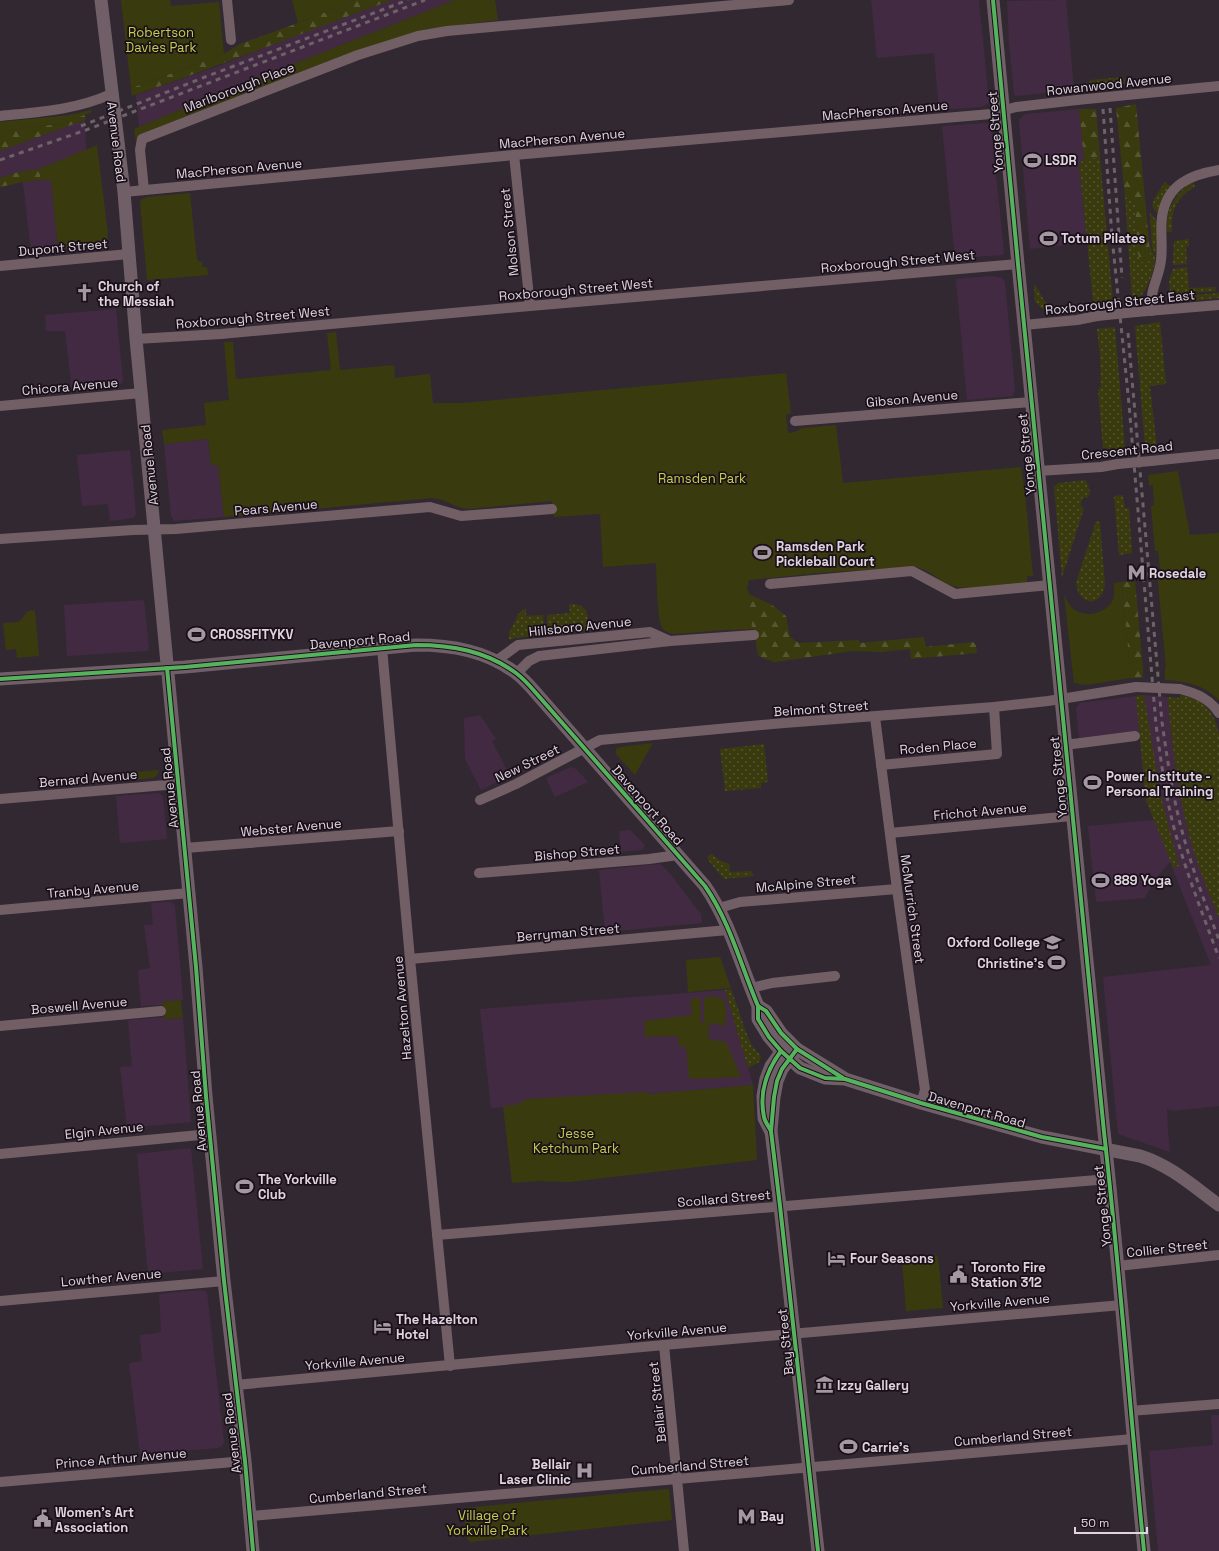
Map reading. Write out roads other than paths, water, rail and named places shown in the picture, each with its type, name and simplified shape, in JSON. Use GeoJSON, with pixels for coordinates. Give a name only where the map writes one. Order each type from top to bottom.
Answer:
{"type":"FeatureCollection","features":[{"type":"Feature","properties":{"kind":"main road","name":"Avenue Road"},"geometry":{"type":"LineString","coordinates":[[102,0],[111,94],[124,192],[136,340],[196,967],[205,1089],[224,1281],[245,1461],[253,1551]]}},
{"type":"Feature","properties":{"kind":"main road","name":"Yonge Street"},"geometry":{"type":"LineString","coordinates":[[993,0],[1031,402],[1122,1305],[1130,1412],[1144,1551]]}},
{"type":"Feature","properties":{"kind":"main road","name":"Davenport Road"},"geometry":{"type":"LineString","coordinates":[[0,679],[168,668],[416,645],[442,645],[474,652],[496,661],[516,673],[536,693],[705,886],[719,908],[758,1006],[766,1010],[781,1032],[789,1050],[800,1068],[824,1078],[845,1079],[921,1103],[1042,1137],[1140,1156],[1164,1165],[1219,1205]]}},
{"type":"Feature","properties":{"kind":"main road","name":"Bay Street"},"geometry":{"type":"LineString","coordinates":[[789,1050],[777,1081],[771,1131],[818,1551]]}},
{"type":"Feature","properties":{"kind":"street"},"geometry":{"type":"LineString","coordinates":[[227,0],[231,40]]}},
{"type":"Feature","properties":{"kind":"street","name":"Marlborough Place"},"geometry":{"type":"LineString","coordinates":[[144,190],[140,150],[142,139],[358,55],[393,43],[430,33],[535,22],[789,0]]}},
{"type":"Feature","properties":{"kind":"street","name":"Rowanwood Avenue"},"geometry":{"type":"LineString","coordinates":[[1003,112],[1016,107],[1219,86]]}},
{"type":"Feature","properties":{"kind":"street"},"geometry":{"type":"LineString","coordinates":[[0,116],[70,108],[94,102],[111,94]]}},
{"type":"Feature","properties":{"kind":"street","name":"MacPherson Avenue"},"geometry":{"type":"LineString","coordinates":[[124,192],[514,155],[1003,112]]}},
{"type":"Feature","properties":{"kind":"street","name":"Molson Street"},"geometry":{"type":"LineString","coordinates":[[514,155],[530,306]]}},
{"type":"Feature","properties":{"kind":"street"},"geometry":{"type":"LineString","coordinates":[[1152,311],[1152,294],[1161,260],[1162,217],[1167,201],[1172,193],[1187,179],[1202,173],[1219,170]]}},
{"type":"Feature","properties":{"kind":"street","name":"Dupont Street"},"geometry":{"type":"LineString","coordinates":[[0,266],[129,254]]}},
{"type":"Feature","properties":{"kind":"street","name":"Roxborough Street West"},"geometry":{"type":"LineString","coordinates":[[136,340],[221,334],[1018,264]]}},
{"type":"Feature","properties":{"kind":"street","name":"Roxborough Street East"},"geometry":{"type":"LineString","coordinates":[[1024,325],[1136,312],[1219,305]]}},
{"type":"Feature","properties":{"kind":"street","name":"Chicora Avenue"},"geometry":{"type":"LineString","coordinates":[[0,406],[141,393]]}},
{"type":"Feature","properties":{"kind":"street","name":"Gibson Avenue"},"geometry":{"type":"LineString","coordinates":[[795,421],[1031,402]]}},
{"type":"Feature","properties":{"kind":"street","name":"Crescent Road"},"geometry":{"type":"LineString","coordinates":[[1038,471],[1219,454]]}},
{"type":"Feature","properties":{"kind":"street","name":"Pears Avenue"},"geometry":{"type":"LineString","coordinates":[[0,539],[126,530],[176,529],[430,507],[460,516],[552,509]]}},
{"type":"Feature","properties":{"kind":"street"},"geometry":{"type":"LineString","coordinates":[[770,584],[912,571],[954,594],[1050,585]]}},
{"type":"Feature","properties":{"kind":"street","name":"Hillsboro Avenue"},"geometry":{"type":"LineString","coordinates":[[496,661],[518,646],[532,644],[650,632],[670,642]]}},
{"type":"Feature","properties":{"kind":"street","name":"Hillsboro Avenue"},"geometry":{"type":"LineString","coordinates":[[516,673],[529,661],[539,656],[754,635]]}},
{"type":"Feature","properties":{"kind":"street","name":"Hazelton Avenue"},"geometry":{"type":"LineString","coordinates":[[382,648],[410,959],[450,1366]]}},
{"type":"Feature","properties":{"kind":"street","name":"Belmont Street"},"geometry":{"type":"LineString","coordinates":[[585,749],[600,740],[614,738],[994,707],[1136,687],[1180,689],[1192,692],[1214,705],[1219,713]]}},
{"type":"Feature","properties":{"kind":"street","name":"Roden Place"},"geometry":{"type":"LineString","coordinates":[[881,764],[997,754],[994,707]]}},
{"type":"Feature","properties":{"kind":"street","name":"McMurrich Street"},"geometry":{"type":"LineString","coordinates":[[875,717],[925,1090],[921,1103]]}},
{"type":"Feature","properties":{"kind":"street"},"geometry":{"type":"LineString","coordinates":[[1065,745],[1136,736]]}},
{"type":"Feature","properties":{"kind":"street","name":"New Street"},"geometry":{"type":"LineString","coordinates":[[480,800],[516,784],[585,749]]}},
{"type":"Feature","properties":{"kind":"street","name":"Bernard Avenue"},"geometry":{"type":"LineString","coordinates":[[0,799],[178,784]]}},
{"type":"Feature","properties":{"kind":"street","name":"Frichot Avenue"},"geometry":{"type":"LineString","coordinates":[[890,833],[1072,816]]}},
{"type":"Feature","properties":{"kind":"street","name":"Webster Avenue"},"geometry":{"type":"LineString","coordinates":[[185,848],[398,831]]}},
{"type":"Feature","properties":{"kind":"street","name":"Bishop Street"},"geometry":{"type":"LineString","coordinates":[[479,873],[649,859],[678,855]]}},
{"type":"Feature","properties":{"kind":"street","name":"McAlpine Street"},"geometry":{"type":"LineString","coordinates":[[719,908],[740,902],[897,889]]}},
{"type":"Feature","properties":{"kind":"street","name":"Tranby Avenue"},"geometry":{"type":"LineString","coordinates":[[0,910],[189,892]]}},
{"type":"Feature","properties":{"kind":"street","name":"Berryman Street"},"geometry":{"type":"LineString","coordinates":[[410,959],[728,930]]}},
{"type":"Feature","properties":{"kind":"street"},"geometry":{"type":"LineString","coordinates":[[750,988],[768,984],[835,976]]}},
{"type":"Feature","properties":{"kind":"street","name":"Boswell Avenue"},"geometry":{"type":"LineString","coordinates":[[0,1026],[161,1011]]}},
{"type":"Feature","properties":{"kind":"street","name":"Elgin Avenue"},"geometry":{"type":"LineString","coordinates":[[0,1154],[210,1134]]}},
{"type":"Feature","properties":{"kind":"street","name":"Scollard Street"},"geometry":{"type":"LineString","coordinates":[[437,1235],[1109,1179]]}},
{"type":"Feature","properties":{"kind":"street","name":"Collier Street"},"geometry":{"type":"LineString","coordinates":[[1118,1266],[1219,1255]]}},
{"type":"Feature","properties":{"kind":"street","name":"Lowther Avenue"},"geometry":{"type":"LineString","coordinates":[[0,1300],[150,1286],[224,1281]]}},
{"type":"Feature","properties":{"kind":"street","name":"Yorkville Avenue"},"geometry":{"type":"LineString","coordinates":[[236,1385],[794,1333],[1122,1305]]}},
{"type":"Feature","properties":{"kind":"street","name":"Bellair Street"},"geometry":{"type":"LineString","coordinates":[[664,1345],[684,1551]]}},
{"type":"Feature","properties":{"kind":"street"},"geometry":{"type":"LineString","coordinates":[[1130,1412],[1219,1404]]}},
{"type":"Feature","properties":{"kind":"street","name":"Cumberland Street"},"geometry":{"type":"LineString","coordinates":[[250,1516],[677,1480],[1133,1438]]}},
{"type":"Feature","properties":{"kind":"street","name":"Prince Arthur Avenue"},"geometry":{"type":"LineString","coordinates":[[0,1482],[245,1461]]}},
{"type":"Feature","properties":{"kind":"railway"},"geometry":{"type":"LineString","coordinates":[[81,126],[408,0]]}},
{"type":"Feature","properties":{"kind":"railway"},"geometry":{"type":"LineString","coordinates":[[0,160],[86,130],[425,0]]}},
{"type":"Feature","properties":{"kind":"railway"},"geometry":{"type":"LineString","coordinates":[[1110,108],[1122,278]]}},
{"type":"Feature","properties":{"kind":"railway"},"geometry":{"type":"LineString","coordinates":[[1103,109],[1112,237],[1129,404],[1156,725],[1166,790],[1174,828],[1189,877],[1219,958]]}},
{"type":"Feature","properties":{"kind":"railway"},"geometry":{"type":"LineString","coordinates":[[1128,333],[1162,722],[1170,775],[1185,842],[1198,884],[1219,940]]}},
{"type":"Feature","properties":{"kind":"place","name":"LSDR"},"geometry":{"type":"Point","coordinates":[1032,160]}},
{"type":"Feature","properties":{"kind":"place","name":"Totum Pilates"},"geometry":{"type":"Point","coordinates":[1048,238]}},
{"type":"Feature","properties":{"kind":"place","name":"Church of the Messiah"},"geometry":{"type":"Point","coordinates":[85,293]}},
{"type":"Feature","properties":{"kind":"place","name":"Ramsden Park Pickleball Court"},"geometry":{"type":"Point","coordinates":[763,553]}},
{"type":"Feature","properties":{"kind":"place","name":"Rosedale"},"geometry":{"type":"Point","coordinates":[1136,573]}},
{"type":"Feature","properties":{"kind":"place","name":"CROSSFITYKV"},"geometry":{"type":"Point","coordinates":[197,634]}},
{"type":"Feature","properties":{"kind":"place","name":"Power Institute - Personal Training"},"geometry":{"type":"Point","coordinates":[1093,783]}},
{"type":"Feature","properties":{"kind":"place","name":"889 Yoga"},"geometry":{"type":"Point","coordinates":[1101,880]}},
{"type":"Feature","properties":{"kind":"place","name":"Oxford College"},"geometry":{"type":"Point","coordinates":[1053,942]}},
{"type":"Feature","properties":{"kind":"place","name":"Christine's"},"geometry":{"type":"Point","coordinates":[1057,963]}},
{"type":"Feature","properties":{"kind":"place","name":"The Yorkville Club"},"geometry":{"type":"Point","coordinates":[245,1186]}},
{"type":"Feature","properties":{"kind":"place","name":"Four Seasons"},"geometry":{"type":"Point","coordinates":[837,1258]}},
{"type":"Feature","properties":{"kind":"place","name":"Toronto Fire Station 312"},"geometry":{"type":"Point","coordinates":[958,1274]}},
{"type":"Feature","properties":{"kind":"place","name":"The Hazelton Hotel"},"geometry":{"type":"Point","coordinates":[383,1326]}},
{"type":"Feature","properties":{"kind":"place","name":"Izzy Gallery"},"geometry":{"type":"Point","coordinates":[824,1385]}},
{"type":"Feature","properties":{"kind":"place","name":"Carrie’s"},"geometry":{"type":"Point","coordinates":[849,1447]}},
{"type":"Feature","properties":{"kind":"place","name":"Bellair Laser Clinic"},"geometry":{"type":"Point","coordinates":[584,1471]}},
{"type":"Feature","properties":{"kind":"place","name":"Bay"},"geometry":{"type":"Point","coordinates":[747,1516]}},
{"type":"Feature","properties":{"kind":"place","name":"Women's Art Association"},"geometry":{"type":"Point","coordinates":[42,1519]}},
{"type":"Feature","properties":{"kind":"park label","name":"Robertson Davies Park"},"geometry":{"type":"Point","coordinates":[161,40]}},
{"type":"Feature","properties":{"kind":"park label","name":"Ramsden Park"},"geometry":{"type":"Point","coordinates":[702,478]}},
{"type":"Feature","properties":{"kind":"park label","name":"Jesse Ketchum Park"},"geometry":{"type":"Point","coordinates":[576,1140]}},
{"type":"Feature","properties":{"kind":"park label","name":"Village of Yorkville Park"},"geometry":{"type":"Point","coordinates":[487,1522]}}]}
